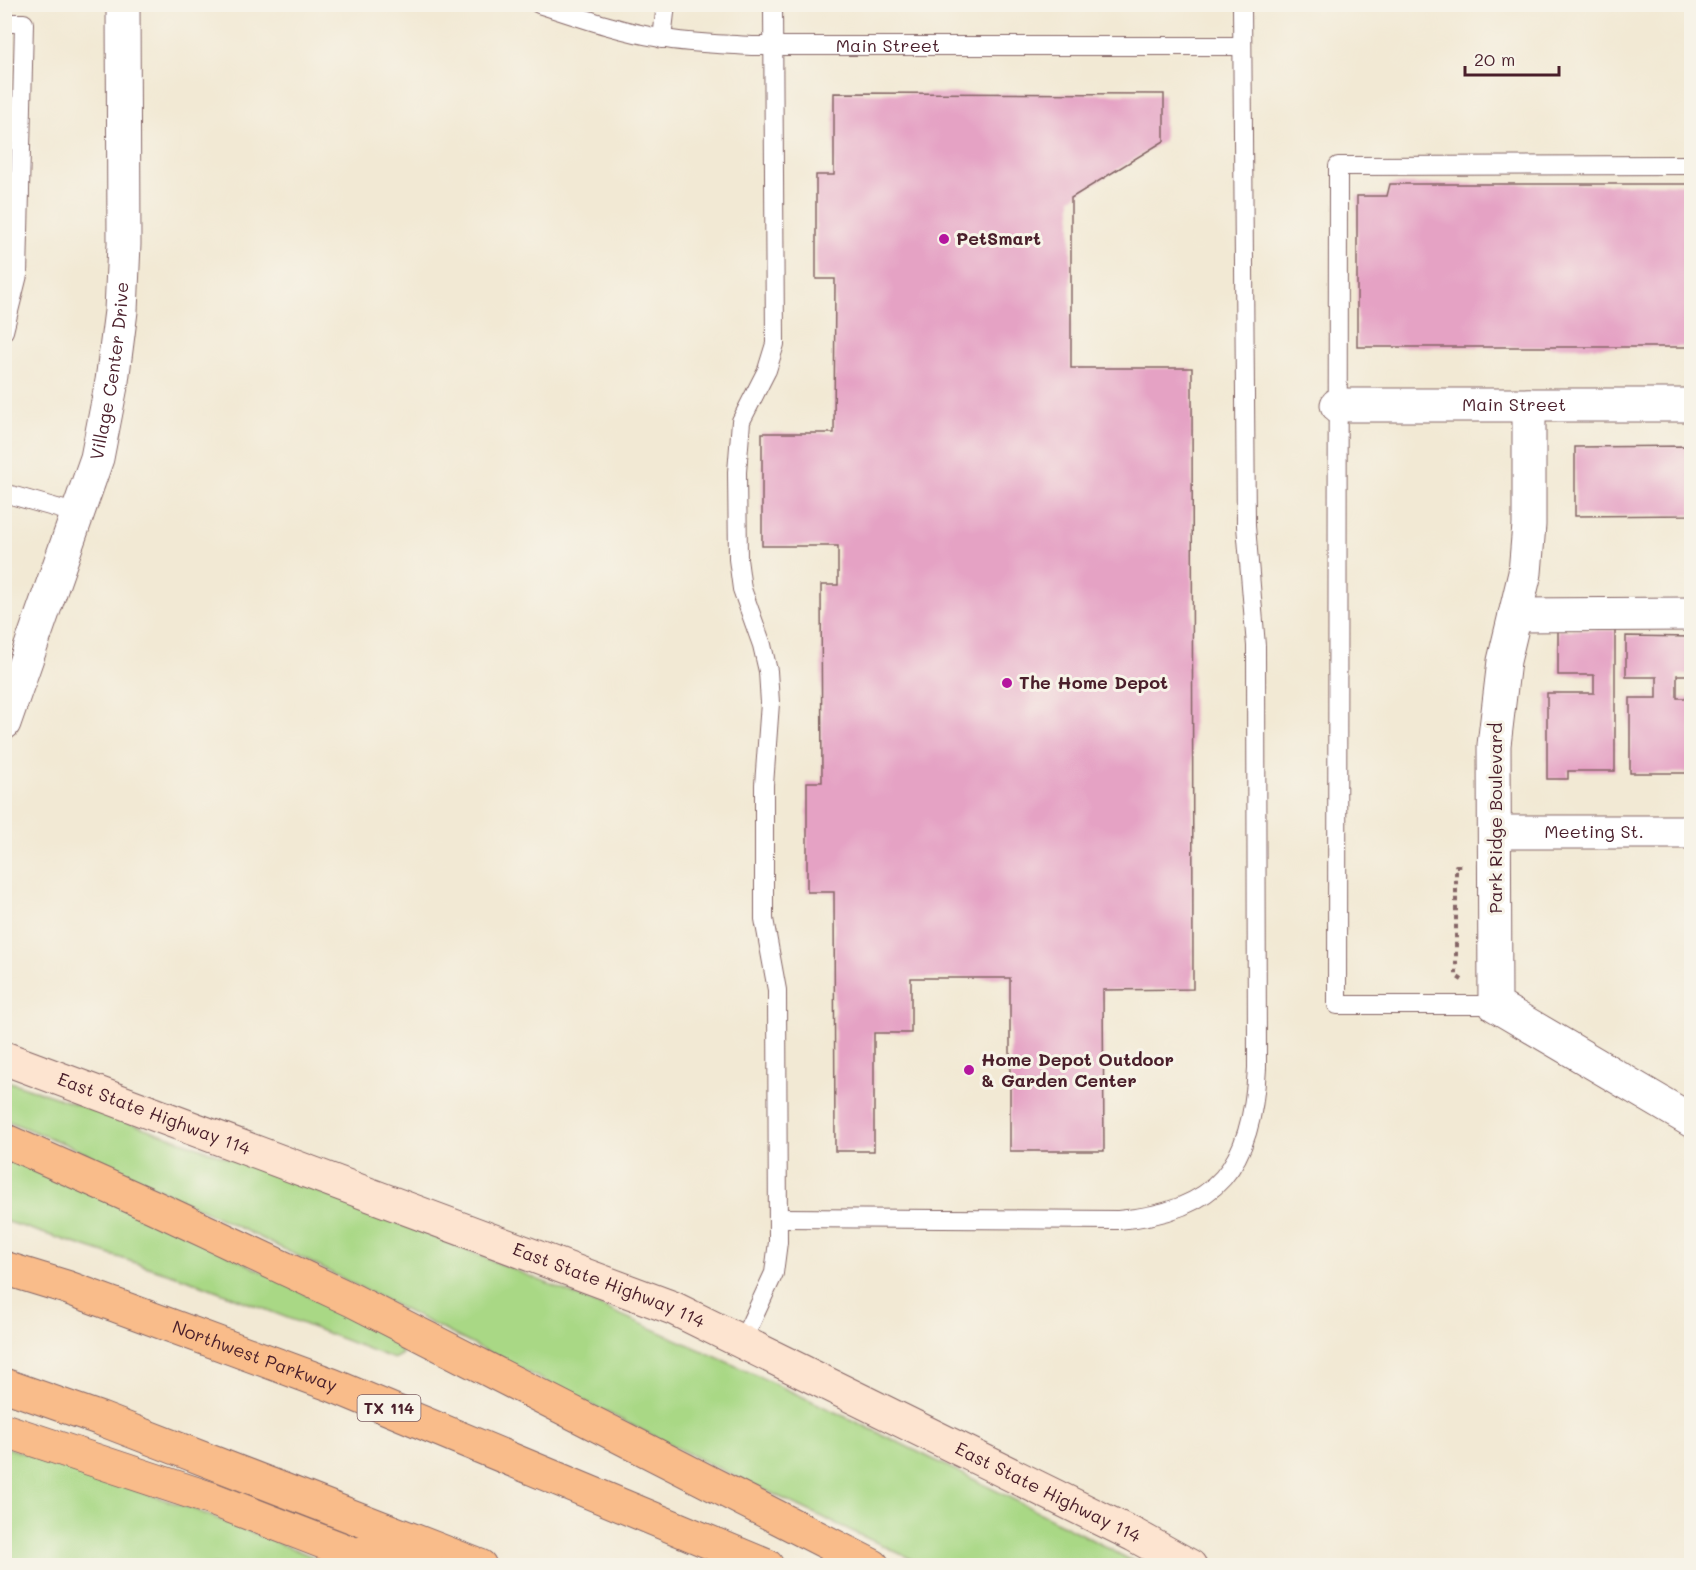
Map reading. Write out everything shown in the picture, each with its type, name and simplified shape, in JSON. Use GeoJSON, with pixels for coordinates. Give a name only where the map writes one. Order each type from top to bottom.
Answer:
{"type":"FeatureCollection","features":[{"type":"Feature","properties":{"kind":"highway"},"geometry":{"type":"LineString","coordinates":[[4,1140],[152,1206],[352,1300],[873,1566]]}},
{"type":"Feature","properties":{"kind":"highway","name":"Northwest Parkway"},"geometry":{"type":"LineString","coordinates":[[4,1268],[66,1287],[332,1385],[767,1566]]}},
{"type":"Feature","properties":{"kind":"highway"},"geometry":{"type":"LineString","coordinates":[[4,1385],[113,1423],[437,1547],[480,1566]]}},
{"type":"Feature","properties":{"kind":"highway"},"geometry":{"type":"LineString","coordinates":[[4,1430],[212,1499],[354,1554],[437,1547]]}},
{"type":"Feature","properties":{"kind":"main road","name":"East State Highway 114"},"geometry":{"type":"LineString","coordinates":[[4,1058],[673,1308],[1134,1535],[1190,1566]]}},
{"type":"Feature","properties":{"kind":"street","name":"Village Center Drive"},"geometry":{"type":"LineString","coordinates":[[4,723],[97,458],[112,381],[121,311],[124,244],[123,4]]}},
{"type":"Feature","properties":{"kind":"street","name":"Main Street"},"geometry":{"type":"LineString","coordinates":[[1337,405],[1692,405]]}},
{"type":"Feature","properties":{"kind":"street","name":"Park Ridge Boulevard"},"geometry":{"type":"LineString","coordinates":[[1495,1005],[1494,746],[1497,703],[1525,573],[1529,525],[1529,405]]}},
{"type":"Feature","properties":{"kind":"street"},"geometry":{"type":"LineString","coordinates":[[1515,615],[1692,615]]}},
{"type":"Feature","properties":{"kind":"street","name":"Meeting St."},"geometry":{"type":"LineString","coordinates":[[1495,832],[1692,832]]}},
{"type":"Feature","properties":{"kind":"street"},"geometry":{"type":"LineString","coordinates":[[1495,1005],[1692,1121]]}},
{"type":"Feature","properties":{"kind":"lane","name":"Main Street"},"geometry":{"type":"LineString","coordinates":[[539,4],[612,27],[662,39],[774,46],[1242,46]]}},
{"type":"Feature","properties":{"kind":"lane"},"geometry":{"type":"LineString","coordinates":[[662,39],[666,4]]}},
{"type":"Feature","properties":{"kind":"lane"},"geometry":{"type":"LineString","coordinates":[[742,1342],[774,1273],[778,1218],[777,990],[764,919],[764,785],[770,703],[768,671],[762,645],[742,589],[738,559],[737,472],[741,421],[767,370],[775,344],[773,4]]}},
{"type":"Feature","properties":{"kind":"lane"},"geometry":{"type":"LineString","coordinates":[[778,1218],[1118,1220],[1150,1217],[1179,1209],[1205,1195],[1228,1173],[1242,1149],[1252,1120],[1256,1095],[1257,1021],[1256,646],[1246,526],[1242,4]]}},
{"type":"Feature","properties":{"kind":"lane"},"geometry":{"type":"LineString","coordinates":[[4,23],[24,22],[18,275],[4,331]]}},
{"type":"Feature","properties":{"kind":"lane"},"geometry":{"type":"LineString","coordinates":[[1495,1005],[1337,1005],[1338,166],[1692,165]]}},
{"type":"Feature","properties":{"kind":"lane"},"geometry":{"type":"LineString","coordinates":[[4,493],[78,514]]}},
{"type":"Feature","properties":{"kind":"green space"},"geometry":{"type":"Polygon","coordinates":[[[4,1080],[295,1183],[440,1239],[582,1298],[864,1426],[1140,1565],[924,1565],[699,1459],[292,1253],[70,1146],[5,1120],[4,1080]]]}},
{"type":"Feature","properties":{"kind":"green space"},"geometry":{"type":"Polygon","coordinates":[[[4,1154],[200,1240],[397,1341],[402,1354],[394,1359],[189,1280],[5,1221],[4,1154]]]}},
{"type":"Feature","properties":{"kind":"green space"},"geometry":{"type":"Polygon","coordinates":[[[5,1447],[193,1509],[334,1565],[5,1566],[5,1447]]]}},
{"type":"Feature","properties":{"kind":"building","name":"The Home Depot"},"geometry":{"type":"Polygon","coordinates":[[[834,93],[1164,94],[1164,141],[1071,198],[1071,368],[1192,368],[1193,989],[1103,990],[1104,1151],[1010,1151],[1010,978],[911,978],[911,1033],[874,1033],[874,1151],[835,1151],[834,892],[807,892],[807,782],[822,782],[821,585],[838,585],[838,546],[762,546],[762,433],[834,433],[835,279],[816,279],[816,175],[834,175],[834,93]]]}},
{"type":"Feature","properties":{"kind":"building"},"geometry":{"type":"Polygon","coordinates":[[[1390,184],[1692,184],[1692,347],[1357,347],[1357,196],[1387,196],[1390,184]]]}},
{"type":"Feature","properties":{"kind":"building"},"geometry":{"type":"Polygon","coordinates":[[[1692,446],[1692,515],[1575,516],[1575,447],[1692,446]]]}},
{"type":"Feature","properties":{"kind":"building"},"geometry":{"type":"Polygon","coordinates":[[[1558,630],[1615,630],[1615,771],[1568,771],[1568,779],[1547,779],[1547,693],[1594,693],[1594,675],[1558,675],[1558,630]]]}},
{"type":"Feature","properties":{"kind":"building"},"geometry":{"type":"Polygon","coordinates":[[[1626,636],[1692,637],[1692,675],[1677,675],[1677,698],[1692,698],[1692,773],[1630,773],[1630,698],[1657,698],[1657,677],[1626,677],[1626,636]]]}},
{"type":"Feature","properties":{"kind":"place","name":"PetSmart"},"geometry":{"type":"Point","coordinates":[944,239]}},
{"type":"Feature","properties":{"kind":"place","name":"The Home Depot"},"geometry":{"type":"Point","coordinates":[1007,683]}},
{"type":"Feature","properties":{"kind":"place","name":"Home Depot Outdoor & Garden Center"},"geometry":{"type":"Point","coordinates":[969,1070]}}]}
